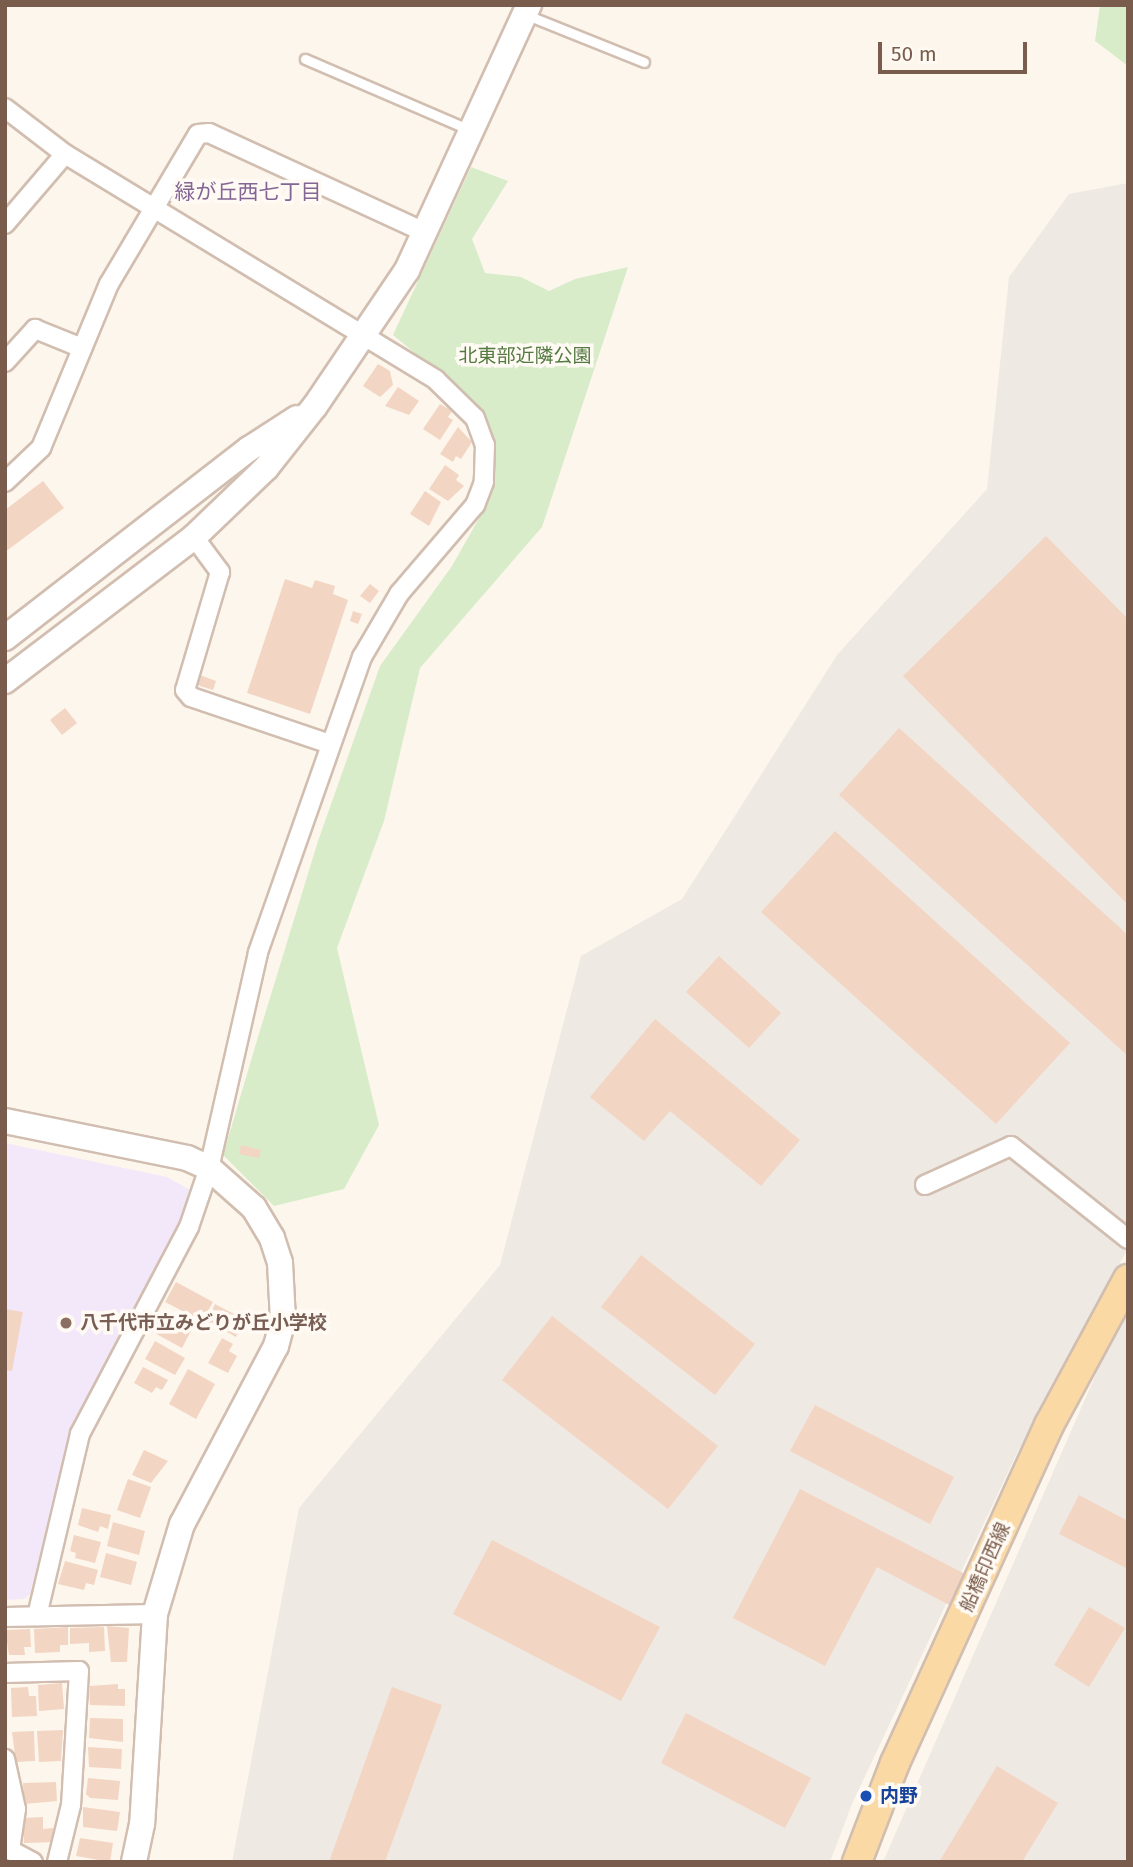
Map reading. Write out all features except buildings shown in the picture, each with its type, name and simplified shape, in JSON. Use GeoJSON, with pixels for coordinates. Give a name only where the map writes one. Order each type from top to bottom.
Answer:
{"type":"FeatureCollection","features":[{"type":"Feature","properties":{"kind":"main road","name":"船橋印西線"},"geometry":{"type":"LineString","coordinates":[[857,1862],[895,1763],[1049,1425],[1128,1279]]}},
{"type":"Feature","properties":{"kind":"street"},"geometry":{"type":"LineString","coordinates":[[5,681],[194,537],[266,468],[315,406],[367,334],[424,232],[527,10]]}},
{"type":"Feature","properties":{"kind":"street"},"geometry":{"type":"LineString","coordinates":[[5,108],[65,154],[367,334],[459,398],[475,418],[485,445],[484,482],[461,525],[382,619],[362,657],[258,953],[209,1168],[189,1227],[80,1434],[37,1616]]}},
{"type":"Feature","properties":{"kind":"street"},"geometry":{"type":"LineString","coordinates":[[5,482],[41,448],[109,284],[191,141],[198,134],[209,134],[424,232]]}},
{"type":"Feature","properties":{"kind":"street"},"geometry":{"type":"LineString","coordinates":[[5,224],[65,154]]}},
{"type":"Feature","properties":{"kind":"street"},"geometry":{"type":"LineString","coordinates":[[5,362],[35,329],[82,348]]}},
{"type":"Feature","properties":{"kind":"street"},"geometry":{"type":"LineString","coordinates":[[7,634],[249,449],[315,406]]}},
{"type":"Feature","properties":{"kind":"street"},"geometry":{"type":"LineString","coordinates":[[194,537],[220,572],[185,690],[191,696],[330,744]]}},
{"type":"Feature","properties":{"kind":"street"},"geometry":{"type":"LineString","coordinates":[[5,1121],[187,1158],[209,1168],[254,1208],[272,1238],[284,1291],[282,1320],[269,1364],[181,1524],[155,1614],[142,1824],[134,1862]]}},
{"type":"Feature","properties":{"kind":"street"},"geometry":{"type":"LineString","coordinates":[[925,1185],[1010,1146],[1128,1239]]}},
{"type":"Feature","properties":{"kind":"street"},"geometry":{"type":"LineString","coordinates":[[5,1617],[155,1614]]}},
{"type":"Feature","properties":{"kind":"street"},"geometry":{"type":"LineString","coordinates":[[5,1673],[79,1671],[71,1805],[57,1862]]}},
{"type":"Feature","properties":{"kind":"street"},"geometry":{"type":"LineString","coordinates":[[5,1759],[16,1809],[10,1850],[33,1862]]}},
{"type":"Feature","properties":{"kind":"lane"},"geometry":{"type":"LineString","coordinates":[[527,10],[644,62]]}},
{"type":"Feature","properties":{"kind":"lane"},"geometry":{"type":"LineString","coordinates":[[305,59],[471,131]]}},
{"type":"Feature","properties":{"kind":"shaded area"},"geometry":{"type":"Polygon","coordinates":[[[1128,183],[1128,1248],[1018,1451],[852,1804],[830,1862],[232,1862],[299,1508],[500,1265],[581,956],[682,899],[837,655],[987,489],[1009,277],[1069,194],[1128,183]]]}},
{"type":"Feature","properties":{"kind":"shaded area","name":"八千代市立みどりが丘小学校"},"geometry":{"type":"Polygon","coordinates":[[[5,1143],[167,1177],[190,1190],[182,1219],[71,1428],[30,1594],[24,1599],[5,1600],[5,1143]]]}},
{"type":"Feature","properties":{"kind":"shaded area"},"geometry":{"type":"Polygon","coordinates":[[[1128,1309],[1128,1862],[883,1862],[1116,1328],[1128,1309]]]}},
{"type":"Feature","properties":{"kind":"green space"},"geometry":{"type":"Polygon","coordinates":[[[1100,5],[1128,5],[1128,66],[1095,41],[1100,5]]]}},
{"type":"Feature","properties":{"kind":"green space","name":"北東部近隣公園"},"geometry":{"type":"Polygon","coordinates":[[[471,167],[508,181],[472,239],[485,273],[521,277],[549,291],[575,279],[628,267],[542,527],[420,668],[384,821],[337,948],[379,1125],[344,1189],[274,1206],[223,1155],[258,1037],[318,841],[380,666],[452,566],[490,499],[492,442],[486,418],[467,396],[393,335],[471,167]]]}},
{"type":"Feature","properties":{"kind":"place","name":"八千代市立みどりが丘小学校"},"geometry":{"type":"Point","coordinates":[66,1323]}},
{"type":"Feature","properties":{"kind":"place","name":"内野"},"geometry":{"type":"Point","coordinates":[866,1796]}},
{"type":"Feature","properties":{"kind":"district","name":"緑が丘西七丁目"},"geometry":{"type":"Point","coordinates":[248,192]}}]}
